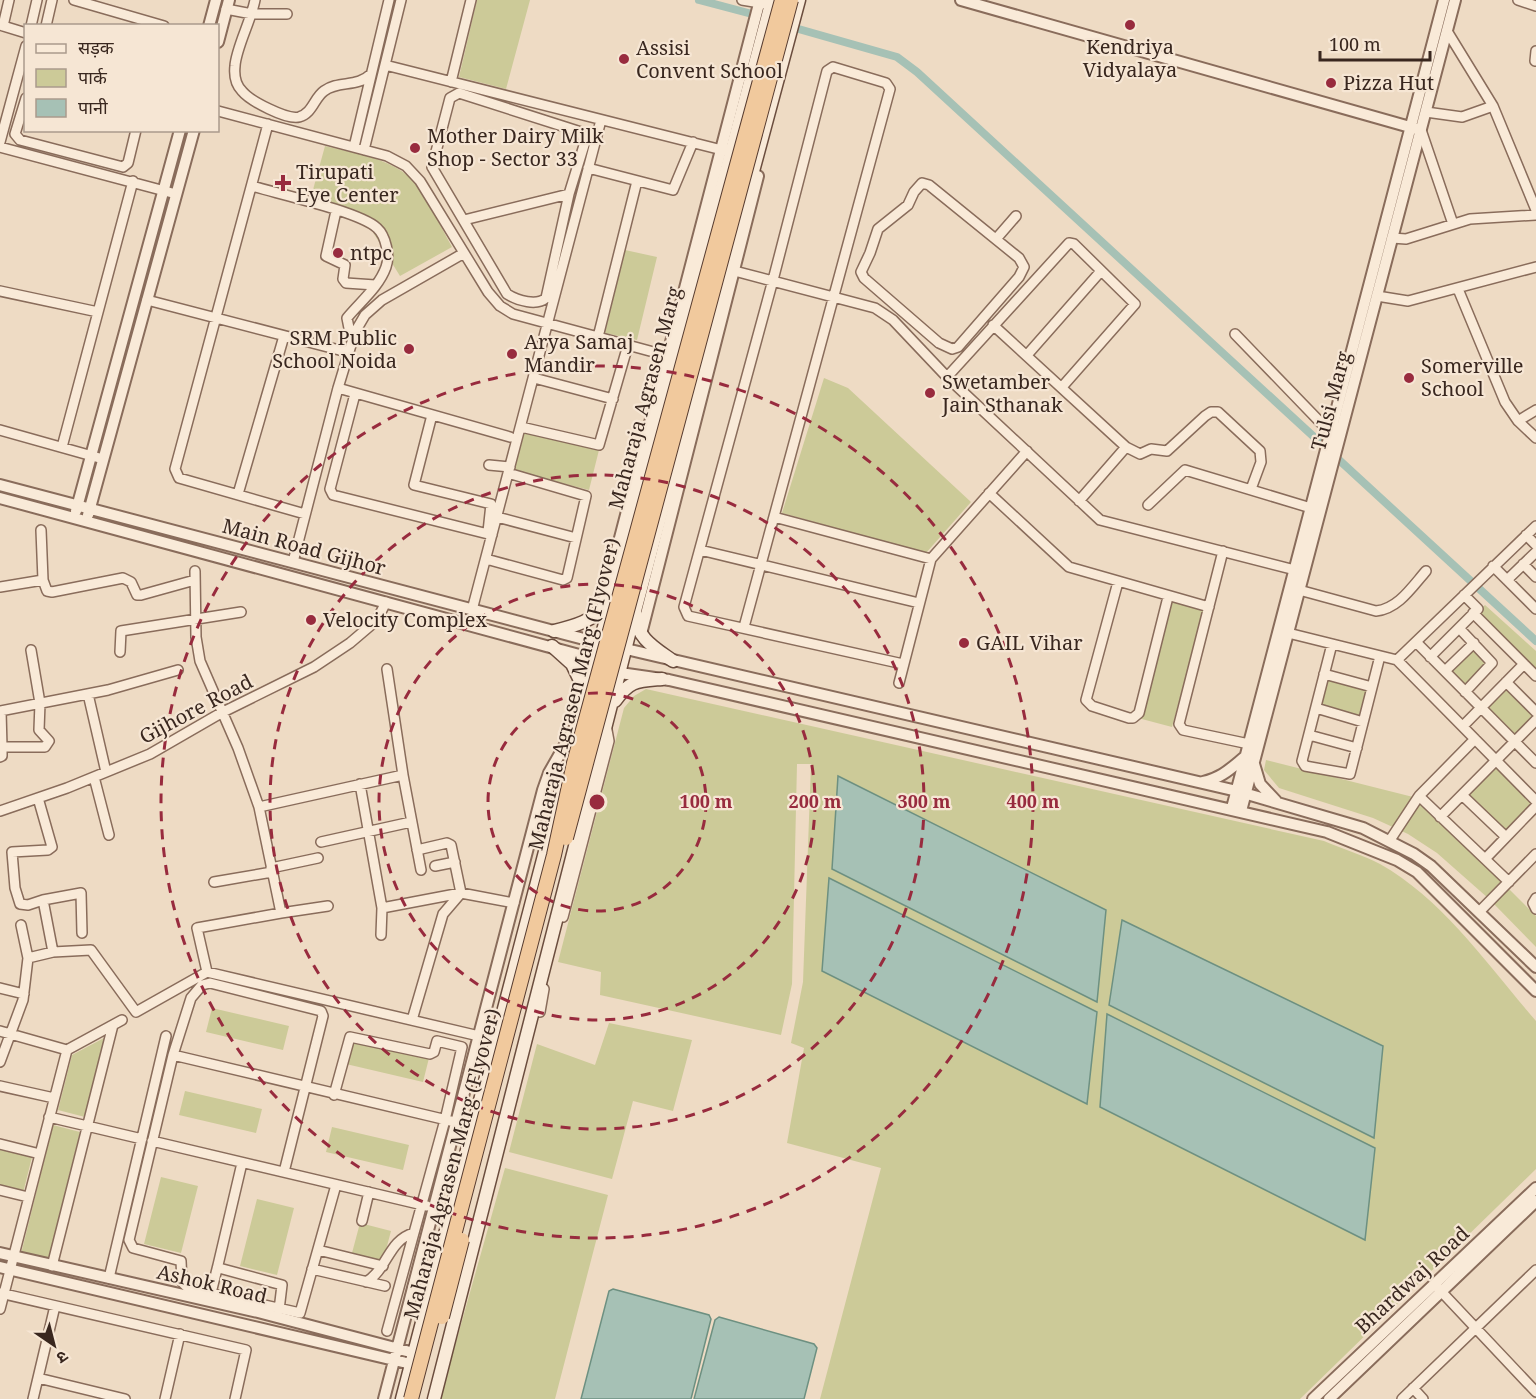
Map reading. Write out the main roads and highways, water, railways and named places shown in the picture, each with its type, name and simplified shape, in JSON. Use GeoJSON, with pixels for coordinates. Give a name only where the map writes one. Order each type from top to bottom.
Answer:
{"type":"FeatureCollection","features":[{"type":"Feature","properties":{"kind":"main road","name":"Maharaja Agrasen Marg"},"geometry":{"type":"LineString","coordinates":[[402,1399],[498,1037],[594,659],[647,465],[672,357],[717,205],[726,152],[763,35],[769,3]]}},
{"type":"Feature","properties":{"kind":"main road","name":"Maharaja Agrasen Marg (Flyover)"},"geometry":{"type":"LineString","coordinates":[[411,1399],[554,855],[576,753],[769,3]]}},
{"type":"Feature","properties":{"kind":"main road","name":"Maharaja Agrasen Marg (Flyover)"},"geometry":{"type":"LineString","coordinates":[[421,1399],[545,915],[795,4]]}},
{"type":"Feature","properties":{"kind":"main road"},"geometry":{"type":"LineString","coordinates":[[435,1399],[610,707],[672,470],[730,270],[742,211],[788,40],[795,4]]}},
{"type":"Feature","properties":{"kind":"main road"},"geometry":{"type":"LineString","coordinates":[[717,205],[742,211]]}},
{"type":"Feature","properties":{"kind":"main road"},"geometry":{"type":"LineString","coordinates":[[647,465],[672,470]]}},
{"type":"Feature","properties":{"kind":"main road"},"geometry":{"type":"LineString","coordinates":[[554,632],[577,626],[601,612],[610,600]]}},
{"type":"Feature","properties":{"kind":"main road"},"geometry":{"type":"LineString","coordinates":[[636,608],[636,626],[644,640],[673,661]]}},
{"type":"Feature","properties":{"kind":"main road"},"geometry":{"type":"LineString","coordinates":[[552,646],[579,674],[586,692]]}},
{"type":"Feature","properties":{"kind":"main road"},"geometry":{"type":"LineString","coordinates":[[610,707],[628,685],[636,681],[662,679]]}},
{"type":"Feature","properties":{"kind":"main road"},"geometry":{"type":"LineString","coordinates":[[531,909],[558,917]]}},
{"type":"Feature","properties":{"kind":"main road"},"geometry":{"type":"LineString","coordinates":[[475,1123],[502,1131]]}},
{"type":"Feature","properties":{"kind":"water"},"geometry":{"type":"Polygon","coordinates":[[[838,776],[1106,910],[1097,1002],[832,869],[838,776]]]}},
{"type":"Feature","properties":{"kind":"water"},"geometry":{"type":"Polygon","coordinates":[[[829,878],[1097,1012],[1087,1104],[822,971],[829,878]]]}},
{"type":"Feature","properties":{"kind":"water"},"geometry":{"type":"Polygon","coordinates":[[[1122,920],[1383,1046],[1374,1138],[1109,1005],[1122,920]]]}},
{"type":"Feature","properties":{"kind":"water"},"geometry":{"type":"Polygon","coordinates":[[[1107,1014],[1375,1148],[1365,1240],[1100,1107],[1107,1014]]]}},
{"type":"Feature","properties":{"kind":"water"},"geometry":{"type":"Polygon","coordinates":[[[613,1289],[709,1315],[711,1319],[691,1399],[581,1399],[609,1291],[613,1289]]]}},
{"type":"Feature","properties":{"kind":"water"},"geometry":{"type":"Polygon","coordinates":[[[719,1317],[814,1344],[817,1348],[804,1399],[694,1399],[715,1320],[719,1317]]]}},
{"type":"Feature","properties":{"kind":"waterway"},"geometry":{"type":"LineString","coordinates":[[699,0],[752,14]]}},
{"type":"Feature","properties":{"kind":"waterway"},"geometry":{"type":"LineString","coordinates":[[788,26],[897,57],[917,72],[1536,641]]}},
{"type":"Feature","properties":{"kind":"place","name":"Kendriya Vidyalaya"},"geometry":{"type":"Point","coordinates":[1130,25]}},
{"type":"Feature","properties":{"kind":"place","name":"Assisi Convent School"},"geometry":{"type":"Point","coordinates":[624,59]}},
{"type":"Feature","properties":{"kind":"place","name":"Pizza Hut"},"geometry":{"type":"Point","coordinates":[1331,83]}},
{"type":"Feature","properties":{"kind":"place","name":"Mother Dairy Milk Shop - Sector 33"},"geometry":{"type":"Point","coordinates":[415,148]}},
{"type":"Feature","properties":{"kind":"place","name":"Tirupati Eye Center"},"geometry":{"type":"Point","coordinates":[283,183]}},
{"type":"Feature","properties":{"kind":"place","name":"ntpc"},"geometry":{"type":"Point","coordinates":[338,253]}},
{"type":"Feature","properties":{"kind":"place","name":"SRM Public School Noida"},"geometry":{"type":"Point","coordinates":[409,349]}},
{"type":"Feature","properties":{"kind":"place","name":"Arya Samaj Mandir"},"geometry":{"type":"Point","coordinates":[512,354]}},
{"type":"Feature","properties":{"kind":"place","name":"Somerville School"},"geometry":{"type":"Point","coordinates":[1409,378]}},
{"type":"Feature","properties":{"kind":"place","name":"Swetamber Jain Sthanak"},"geometry":{"type":"Point","coordinates":[930,393]}},
{"type":"Feature","properties":{"kind":"place","name":"Velocity Complex"},"geometry":{"type":"Point","coordinates":[311,620]}},
{"type":"Feature","properties":{"kind":"place","name":"GAIL Vihar"},"geometry":{"type":"Point","coordinates":[964,643]}}]}
